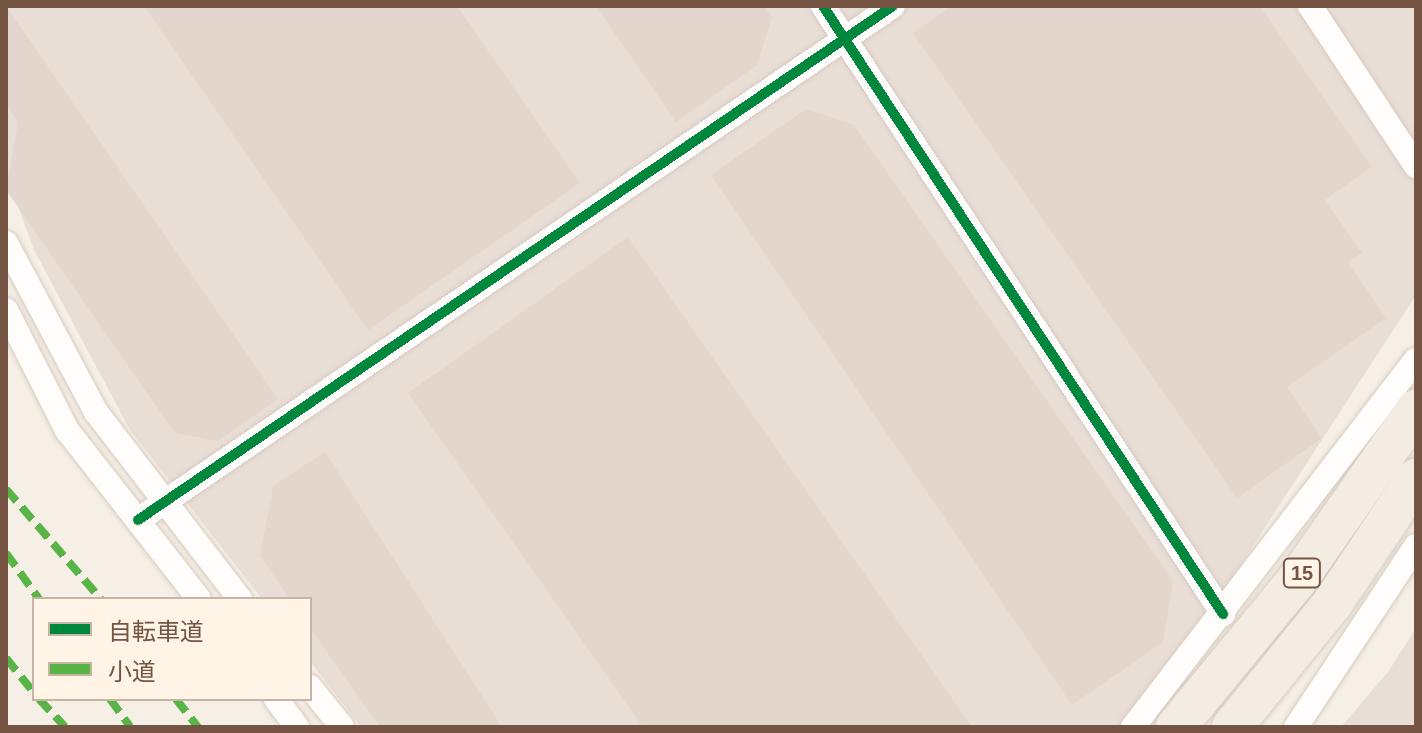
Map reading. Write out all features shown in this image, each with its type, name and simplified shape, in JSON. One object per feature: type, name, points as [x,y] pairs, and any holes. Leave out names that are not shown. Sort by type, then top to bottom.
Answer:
[{"type":"main road","points":[[1389,451],[1416,384]]},
{"type":"main road","name":"15","points":[[1176,727],[1297,580],[1416,410]]},
{"type":"main road","name":"15","points":[[1232,727],[1332,604],[1416,479]]},
{"type":"street","points":[[823,6],[1223,614]]},
{"type":"street","points":[[138,520],[893,6]]},
{"type":"street","points":[[1310,6],[1416,166]]},
{"type":"street","points":[[6,243],[96,412],[238,597]]},
{"type":"street","points":[[6,310],[67,430],[197,597]]},
{"type":"street","points":[[1133,727],[1416,360]]},
{"type":"street","points":[[1296,727],[1416,546]]},
{"type":"street","points":[[312,690],[342,727]]},
{"type":"street","points":[[278,701],[297,727]]},
{"type":"shaded area","points":[[6,6],[1416,6],[1416,295],[1197,632],[1120,727],[361,727],[312,664],[312,597],[260,597],[130,430],[34,250],[6,173]]},
{"type":"shaded area","points":[[1416,628],[1416,727],[1341,727],[1388,672]]},
{"type":"building","points":[[6,6],[278,399],[218,441],[175,433],[6,190],[18,122],[6,104]]},
{"type":"building","points":[[144,6],[457,6],[580,183],[368,330]]},
{"type":"building","points":[[596,6],[764,6],[772,17],[757,65],[676,122]]},
{"type":"building","points":[[951,6],[1260,6],[1372,167],[1325,200],[1362,253],[1348,262],[1386,318],[1287,387],[1322,438],[1237,498],[913,33]]},
{"type":"building","points":[[806,109],[854,125],[1173,581],[1163,642],[1072,705],[711,175]]},
{"type":"building","points":[[628,237],[972,727],[643,727],[408,393]]},
{"type":"building","points":[[325,452],[502,727],[380,727],[312,631],[312,597],[289,597],[260,556],[273,486]]},
{"type":"marked path","points":[[6,489],[99,597]]},
{"type":"marked path","points":[[6,553],[38,597]]},
{"type":"marked path","points":[[6,658],[32,690]]},
{"type":"marked path","points":[[41,701],[65,727]]},
{"type":"marked path","points":[[111,701],[130,727]]},
{"type":"marked path","points":[[178,701],[198,727]]},
{"type":"cycle path","points":[[823,6],[1223,614]]},
{"type":"cycle path","points":[[138,520],[893,6]]}]
